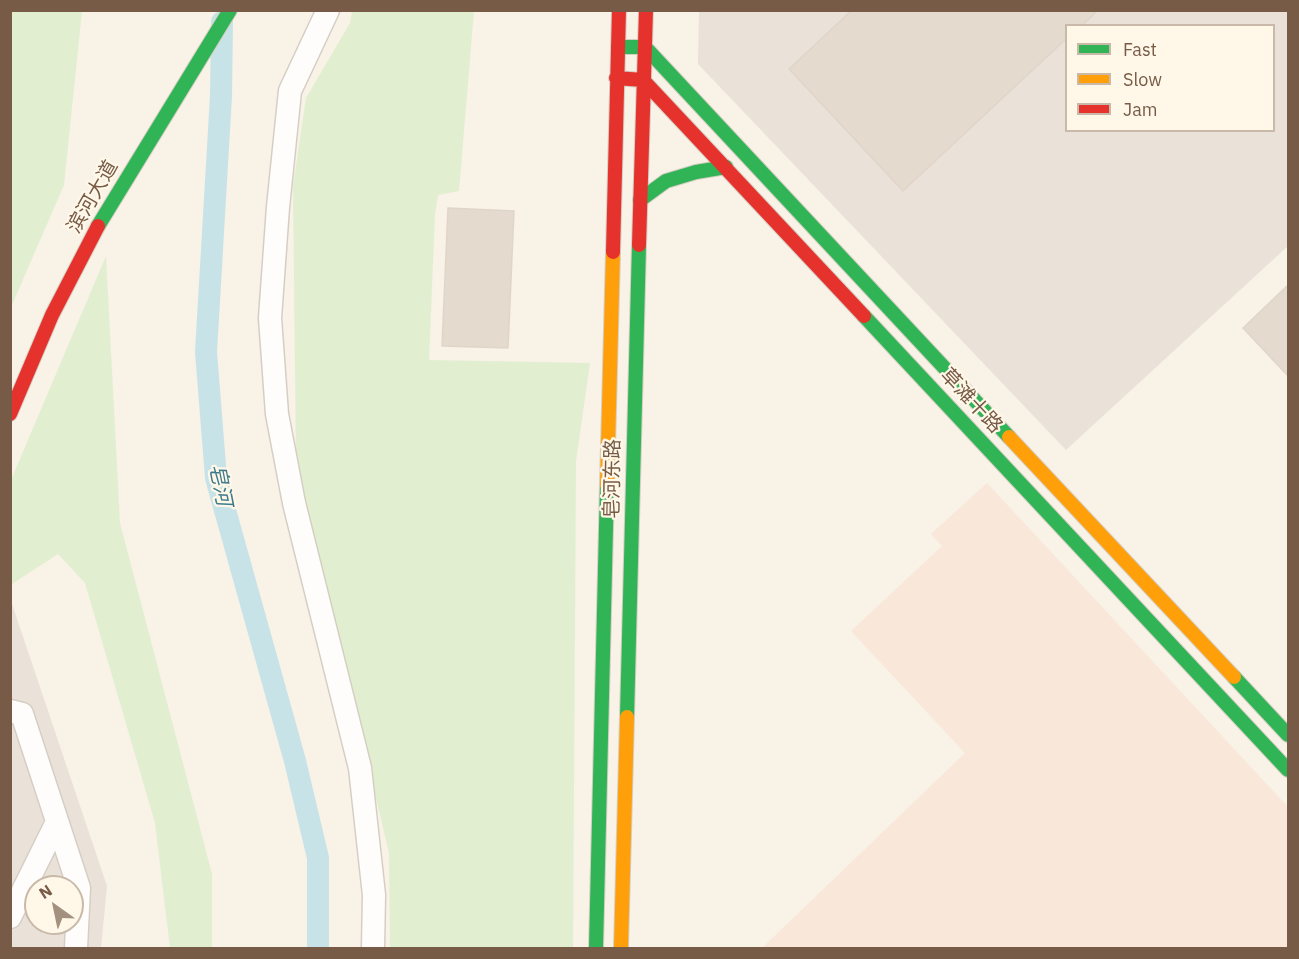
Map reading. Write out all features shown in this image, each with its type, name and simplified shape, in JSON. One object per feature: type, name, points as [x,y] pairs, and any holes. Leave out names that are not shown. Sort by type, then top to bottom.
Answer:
[{"type":"street","name":"滨河大道","points":[[10,414],[52,315],[104,214],[230,10]]},
{"type":"street","points":[[328,10],[290,91],[270,318],[277,414],[292,492],[360,768],[374,895],[373,948]]},
{"type":"street","name":"皂河东路","points":[[596,948],[619,10]]},
{"type":"street","name":"皂河东路","points":[[621,948],[646,10]]},
{"type":"street","points":[[618,47],[645,47]]},
{"type":"street","name":"草滩十路","points":[[645,47],[1288,735]]},
{"type":"street","points":[[616,78],[643,80]]},
{"type":"street","name":"草滩十路","points":[[643,80],[1288,770]]},
{"type":"street","points":[[640,200],[666,181],[696,172],[726,167]]},
{"type":"street","points":[[10,711],[22,714],[79,888],[76,948]]},
{"type":"street","points":[[10,917],[57,822]]},
{"type":"shaded area","points":[[699,11],[1288,11],[1288,246],[1066,450],[698,64]]},
{"type":"shaded area","points":[[987,483],[1288,807],[1288,948],[762,948],[965,753],[851,631],[942,546],[931,534]]},
{"type":"shaded area","points":[[10,598],[107,886],[101,948],[11,948]]},
{"type":"green space","points":[[11,10],[82,11],[64,185],[11,307]]},
{"type":"green space","points":[[352,11],[474,11],[459,191],[438,195],[435,215],[429,360],[590,363],[576,461],[573,948],[390,948],[389,853],[296,460],[293,186],[306,98],[350,23]]},
{"type":"green space","points":[[106,256],[120,523],[212,874],[212,948],[170,948],[155,823],[85,583],[58,554],[11,583],[11,480]]},
{"type":"building","points":[[852,10],[1098,10],[1084,24],[1065,24],[1065,40],[903,191],[789,69]]},
{"type":"building","points":[[448,208],[514,211],[508,348],[442,346]]},
{"type":"building","points":[[1288,285],[1288,376],[1243,328]]},
{"type":"waterway","name":"皂河","points":[[222,22],[221,96],[206,352],[216,478],[295,761],[318,858],[318,948]]},
{"type":"traffic: fast","points":[[98,226],[230,10]]},
{"type":"traffic: fast","points":[[618,47],[645,47],[1009,437]]},
{"type":"traffic: fast","points":[[640,200],[666,181],[696,172],[726,167]]},
{"type":"traffic: fast","points":[[627,717],[639,245]]},
{"type":"traffic: fast","points":[[864,316],[1288,770]]},
{"type":"traffic: fast","points":[[596,948],[607,485]]},
{"type":"traffic: fast","points":[[1234,677],[1288,735]]},
{"type":"traffic: slow","points":[[607,485],[613,252]]},
{"type":"traffic: slow","points":[[1009,437],[1234,677]]},
{"type":"traffic: slow","points":[[621,948],[627,717]]},
{"type":"traffic: jam","points":[[613,252],[619,10]]},
{"type":"traffic: jam","points":[[639,245],[646,10]]},
{"type":"traffic: jam","points":[[616,78],[643,80],[864,316]]},
{"type":"traffic: jam","points":[[10,414],[52,315],[98,226]]}]
